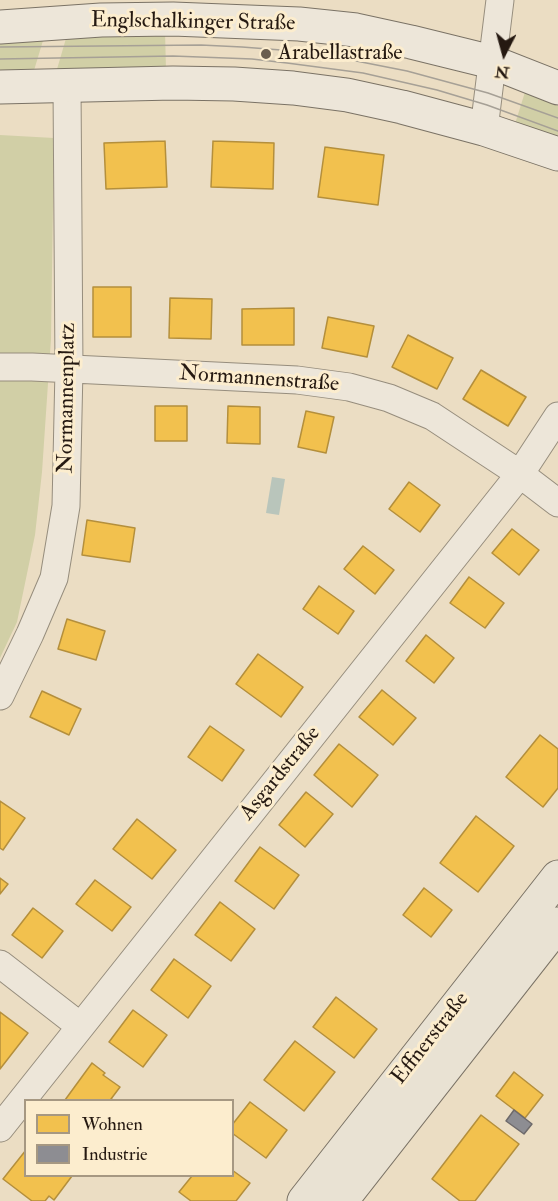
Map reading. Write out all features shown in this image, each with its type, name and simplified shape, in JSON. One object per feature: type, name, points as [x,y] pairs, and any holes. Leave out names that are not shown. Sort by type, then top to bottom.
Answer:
[{"type":"main road","name":"Englschalkinger Straße","points":[[0,27],[162,19],[299,24],[356,30],[492,62],[558,88]]},
{"type":"main road","points":[[0,87],[173,83],[293,88],[347,95],[402,107],[484,129],[558,154]]},
{"type":"main road","name":"Effnerstraße","points":[[304,1201],[558,877]]},
{"type":"main road","name":"Effnerstraße","points":[[341,1201],[558,924]]},
{"type":"street","points":[[484,129],[500,0]]},
{"type":"street","name":"Normannenplatz","points":[[0,696],[54,578],[66,506],[69,369],[67,86]]},
{"type":"street","name":"Normannenstraße","points":[[0,367],[297,380],[349,387],[389,398],[432,416],[520,474],[558,503]]},
{"type":"street","name":"Asgardstraße","points":[[0,1128],[520,474],[558,416]]},
{"type":"street","points":[[0,964],[80,1026]]},
{"type":"shaded area","points":[[165,30],[166,71],[55,76],[67,35]]},
{"type":"shaded area","points":[[45,34],[32,77],[0,77],[0,39]]},
{"type":"shaded area","points":[[525,92],[558,106],[558,140],[515,124]]},
{"type":"shaded area","points":[[0,135],[54,138],[51,339],[42,472],[35,535],[17,622],[0,658]]},
{"type":"shaded area","points":[[272,477],[285,479],[279,515],[266,513]]},
{"type":"building: Wohnen","points":[[165,141],[167,187],[106,189],[104,143]]},
{"type":"building: Wohnen","points":[[213,141],[274,143],[273,189],[211,187]]},
{"type":"building: Wohnen","points":[[325,147],[384,155],[378,205],[318,197]]},
{"type":"building: Wohnen","points":[[93,287],[131,287],[131,337],[93,337]]},
{"type":"building: Wohnen","points":[[170,298],[212,299],[211,339],[169,338]]},
{"type":"building: Wohnen","points":[[294,308],[294,345],[242,345],[242,309]]},
{"type":"building: Wohnen","points":[[328,317],[374,326],[367,357],[322,348]]},
{"type":"building: Wohnen","points":[[408,335],[453,358],[437,389],[392,367]]},
{"type":"building: Wohnen","points":[[481,370],[526,397],[508,426],[463,399]]},
{"type":"building: Wohnen","points":[[155,406],[187,406],[187,441],[155,441]]},
{"type":"building: Wohnen","points":[[228,406],[260,407],[260,444],[227,443]]},
{"type":"building: Wohnen","points":[[306,411],[334,417],[326,453],[298,447]]},
{"type":"building: Wohnen","points":[[409,482],[440,505],[420,532],[389,509]]},
{"type":"building: Wohnen","points":[[87,520],[135,528],[130,562],[82,555]]},
{"type":"building: Wohnen","points":[[512,529],[539,550],[519,575],[492,553]]},
{"type":"building: Wohnen","points":[[363,546],[394,570],[375,594],[344,569]]},
{"type":"building: Wohnen","points":[[469,577],[504,603],[485,628],[450,603]]},
{"type":"building: Wohnen","points":[[319,586],[354,611],[338,634],[303,609]]},
{"type":"building: Wohnen","points":[[67,619],[105,631],[96,660],[58,649]]},
{"type":"building: Wohnen","points":[[426,635],[454,658],[434,683],[406,661]]},
{"type":"building: Wohnen","points":[[258,654],[303,687],[281,717],[236,684]]},
{"type":"building: Wohnen","points":[[382,690],[416,718],[393,745],[359,717]]},
{"type":"building: Wohnen","points":[[42,691],[81,709],[69,735],[30,717]]},
{"type":"building: Wohnen","points":[[210,726],[244,750],[222,781],[188,757]]},
{"type":"building: Wohnen","points":[[540,735],[558,749],[558,788],[543,807],[506,777]]},
{"type":"building: Wohnen","points":[[339,744],[378,775],[352,807],[314,775]]},
{"type":"building: Wohnen","points":[[306,792],[333,814],[305,847],[279,825]]},
{"type":"building: Wohnen","points":[[0,801],[25,818],[3,850],[0,848]]},
{"type":"building: Wohnen","points":[[476,816],[514,846],[478,892],[440,863]]},
{"type":"building: Wohnen","points":[[137,819],[176,850],[152,879],[113,849]]},
{"type":"building: Wohnen","points":[[260,847],[299,875],[274,909],[235,881]]},
{"type":"building: Wohnen","points":[[0,878],[8,884],[0,894]]},
{"type":"building: Wohnen","points":[[95,880],[131,907],[112,931],[76,904]]},
{"type":"building: Wohnen","points":[[424,888],[452,910],[431,937],[403,915]]},
{"type":"building: Wohnen","points":[[220,902],[255,929],[231,961],[195,935]]},
{"type":"building: Wohnen","points":[[33,908],[63,931],[42,958],[12,935]]},
{"type":"building: Wohnen","points":[[174,959],[211,986],[188,1018],[151,990]]},
{"type":"building: Wohnen","points":[[336,997],[377,1029],[354,1058],[313,1027]]},
{"type":"building: Wohnen","points":[[133,1010],[167,1035],[143,1067],[109,1042]]},
{"type":"building: Wohnen","points":[[0,1012],[28,1033],[0,1069]]},
{"type":"building: Wohnen","points":[[295,1041],[335,1072],[304,1111],[264,1080]]},
{"type":"building: Wohnen","points":[[92,1063],[105,1073],[103,1075],[120,1087],[111,1099],[66,1099]]},
{"type":"building: Wohnen","points":[[514,1072],[543,1095],[525,1118],[496,1096]]},
{"type":"building: Wohnen","points":[[250,1102],[287,1130],[266,1158],[234,1134],[234,1122]]},
{"type":"building: Wohnen","points":[[481,1115],[519,1144],[475,1201],[460,1201],[432,1179]]},
{"type":"building: Wohnen","points":[[24,1153],[24,1177],[71,1177],[54,1200],[49,1196],[45,1201],[32,1201],[3,1179]]},
{"type":"building: Wohnen","points":[[234,1171],[250,1183],[236,1201],[191,1201],[179,1192],[191,1177],[234,1177]]},
{"type":"building: Industrie","points":[[514,1110],[532,1124],[524,1134],[506,1121]]},
{"type":"tram line","points":[[0,47],[201,45],[294,51],[407,71],[488,93],[558,118]]},
{"type":"tram line","points":[[0,59],[173,56],[252,59],[287,63],[363,73],[437,90],[487,105],[558,131]]},
{"type":"place","name":"Arabellastraße","points":[[266,54]]}]
